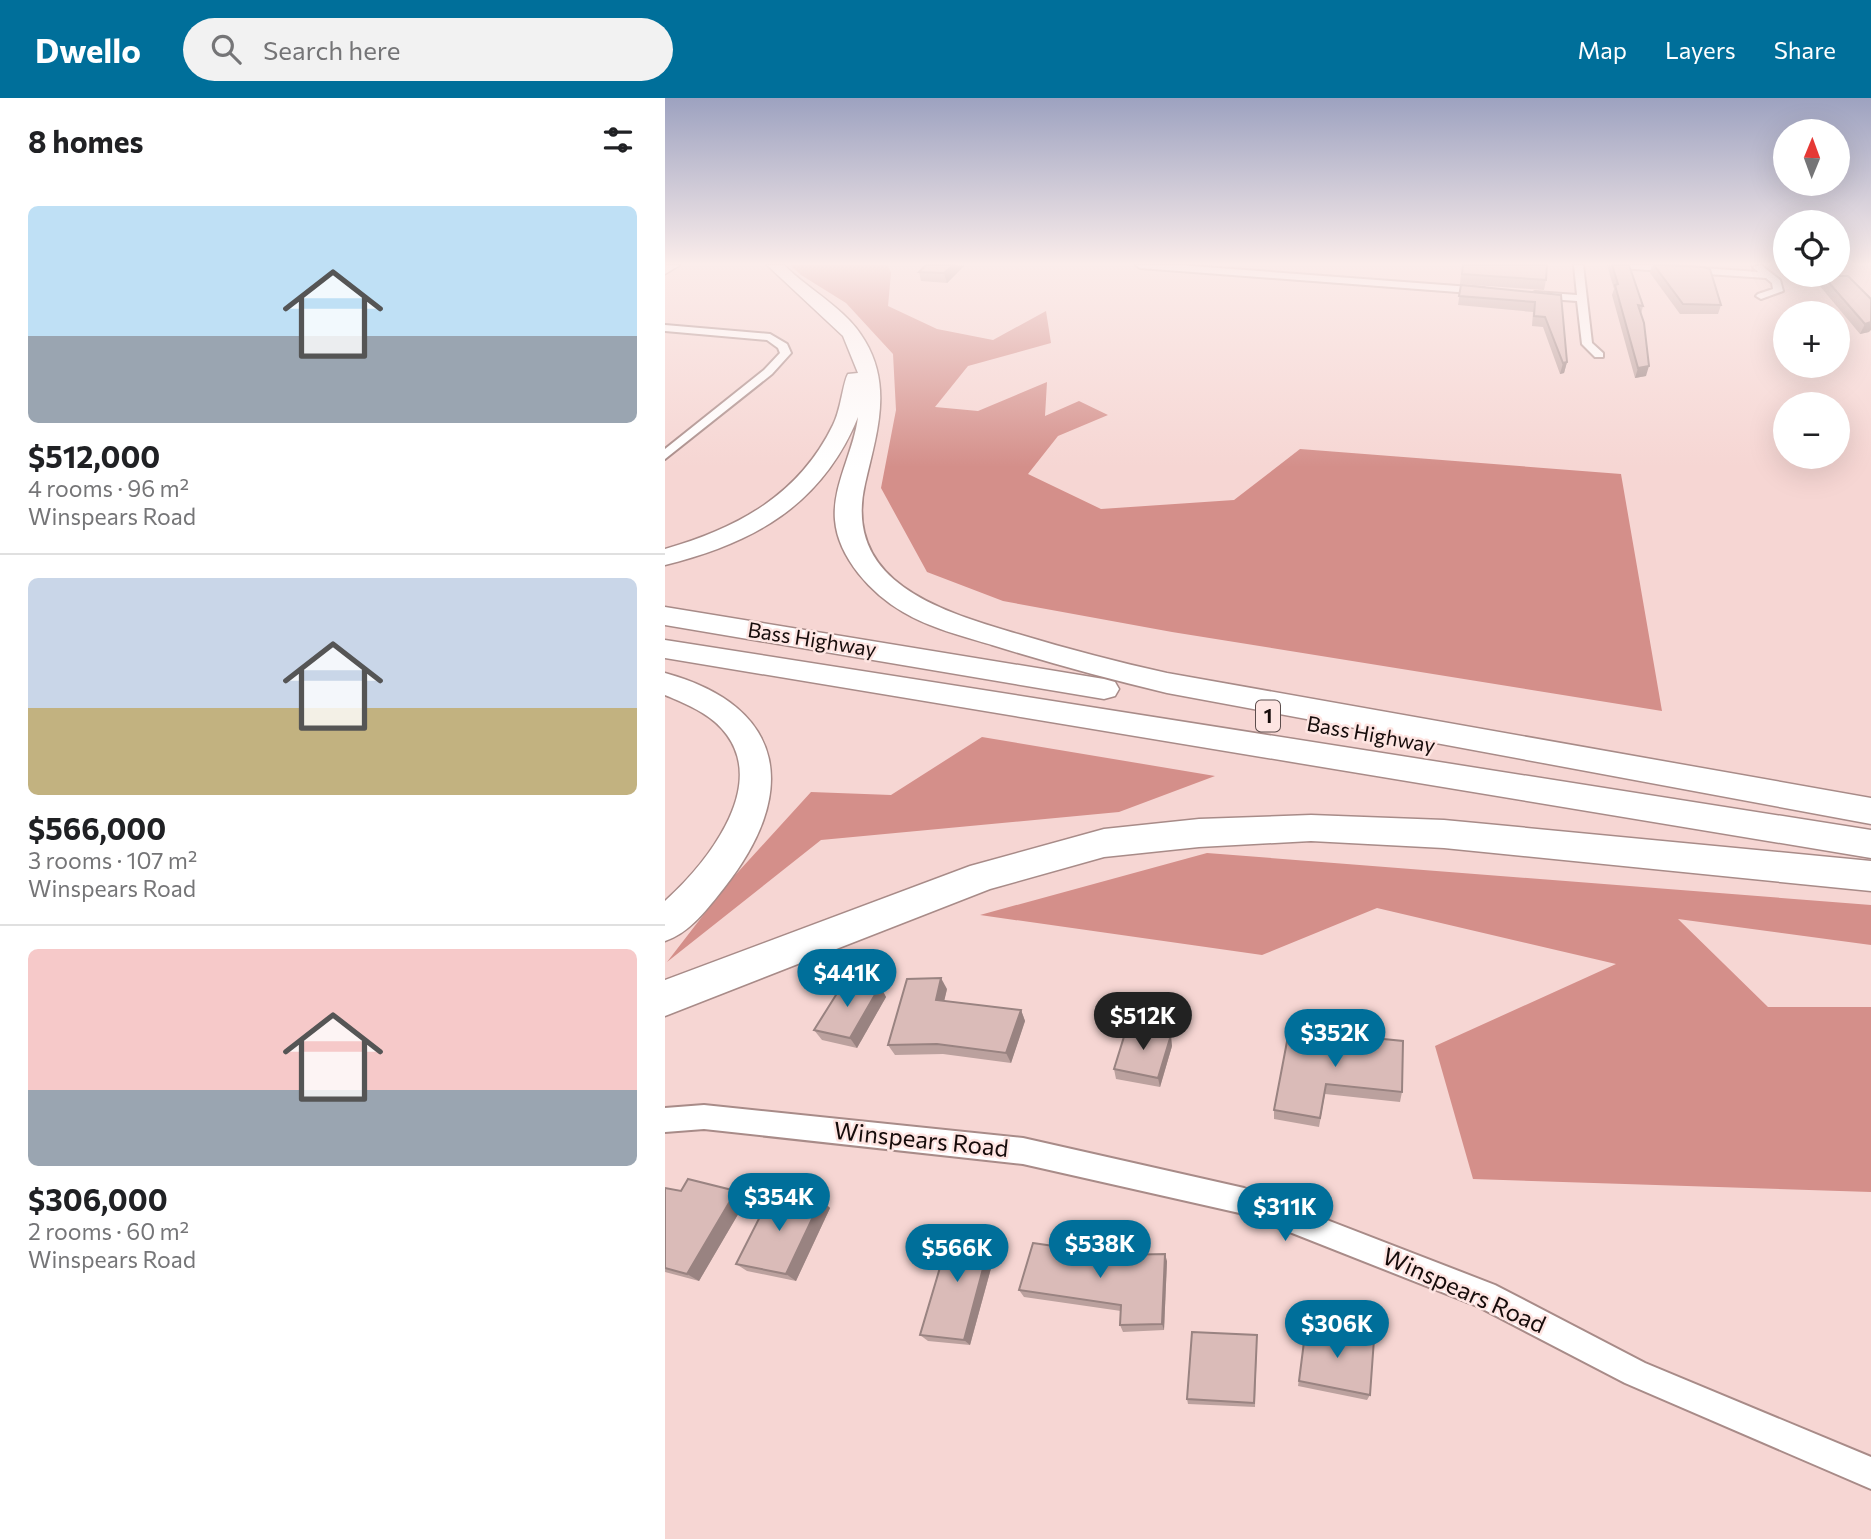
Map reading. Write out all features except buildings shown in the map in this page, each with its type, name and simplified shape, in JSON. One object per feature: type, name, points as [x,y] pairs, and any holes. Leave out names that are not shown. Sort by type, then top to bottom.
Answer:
[{"type":"highway","points":[[665,557],[715,542],[767,517],[806,483],[839,435],[851,410],[855,383],[853,361],[838,332]]},
{"type":"highway","points":[[849,332],[856,339],[871,383],[871,413],[847,507],[847,528],[857,550],[872,571],[900,598],[935,616],[1091,666],[1167,683],[1871,812]]},
{"type":"highway","name":"Bass Highway","points":[[665,616],[1454,749],[1871,812]]},
{"type":"highway","name":"Bass Highway","points":[[665,649],[1871,844]]},
{"type":"highway","points":[[665,683],[691,691],[727,713],[748,740],[757,774],[749,817],[737,842],[705,887],[665,925]]},
{"type":"highway","points":[[665,998],[983,876],[1104,843],[1199,832],[1311,828],[1444,834],[1871,876]]},
{"type":"street","points":[[665,455],[768,372],[786,353],[783,345],[770,337],[715,332]]},
{"type":"street","points":[[1585,332],[1587,344],[1598,355]]},
{"type":"street","name":"Winspears Road","points":[[665,1119],[704,1117],[1023,1151],[1244,1201],[1485,1295],[1635,1373],[1871,1472]]},
{"type":"shaded area","points":[[873,332],[954,332],[993,340],[1007,332],[1049,332],[1051,343],[968,366],[935,407],[978,411],[1047,382],[1045,416],[1079,401],[1108,415],[1058,436],[1028,474],[1101,509],[1234,500],[1300,449],[1621,474],[1662,711],[1172,632],[1003,601],[927,572],[881,488],[896,410],[893,354]]},
{"type":"shaded area","points":[[982,737],[1215,776],[1119,812],[821,840],[667,962],[728,883],[811,792],[891,795]]},
{"type":"shaded area","points":[[1207,853],[1871,905],[1871,945],[1678,919],[1768,1007],[1871,1007],[1871,1192],[1473,1179],[1435,1046],[1616,964],[1377,908],[1262,955],[980,915]]}]
